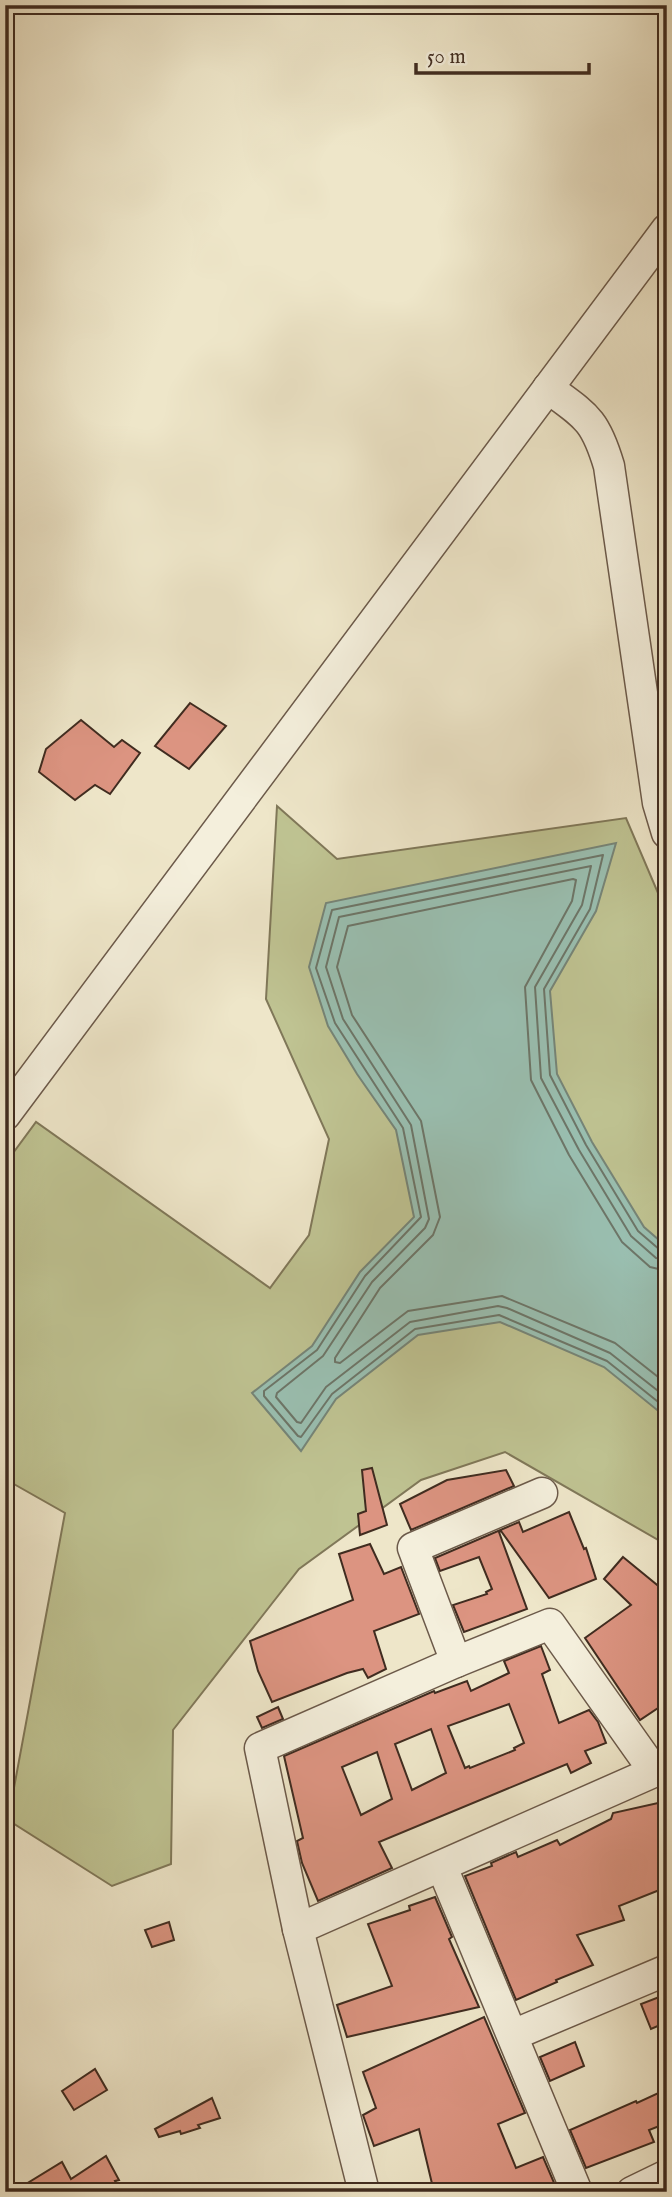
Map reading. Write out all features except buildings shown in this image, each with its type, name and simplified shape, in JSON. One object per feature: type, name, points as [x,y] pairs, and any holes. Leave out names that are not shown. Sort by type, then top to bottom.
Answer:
[{"type":"street","points":[[5,1115],[667,229]]},
{"type":"street","points":[[548,388],[585,415],[594,426],[610,466],[658,803],[667,833]]},
{"type":"street","points":[[456,1662],[413,1548],[542,1493]]},
{"type":"street","points":[[298,1929],[661,1768],[550,1624],[260,1748],[298,1929],[364,2192]]},
{"type":"street","points":[[442,1867],[577,2192]]},
{"type":"street","points":[[513,2035],[667,1970]]},
{"type":"street","points":[[632,2192],[667,2175]]},
{"type":"shaded area","points":[[277,806],[337,859],[626,818],[667,914],[667,1545],[505,1452],[421,1480],[299,1569],[173,1730],[171,1864],[112,1886],[8,1820],[65,1513],[5,1479],[5,1375],[12,1373],[10,1311],[5,1305],[5,1164],[36,1122],[270,1288],[309,1235],[329,1139],[266,999]]},
{"type":"water","points":[[616,843],[596,911],[550,991],[557,1074],[592,1142],[644,1227],[667,1247],[667,1418],[604,1367],[500,1322],[418,1335],[336,1399],[301,1451],[252,1393],[312,1346],[360,1272],[414,1217],[396,1130],[328,1026],[309,967],[326,903]]}]
